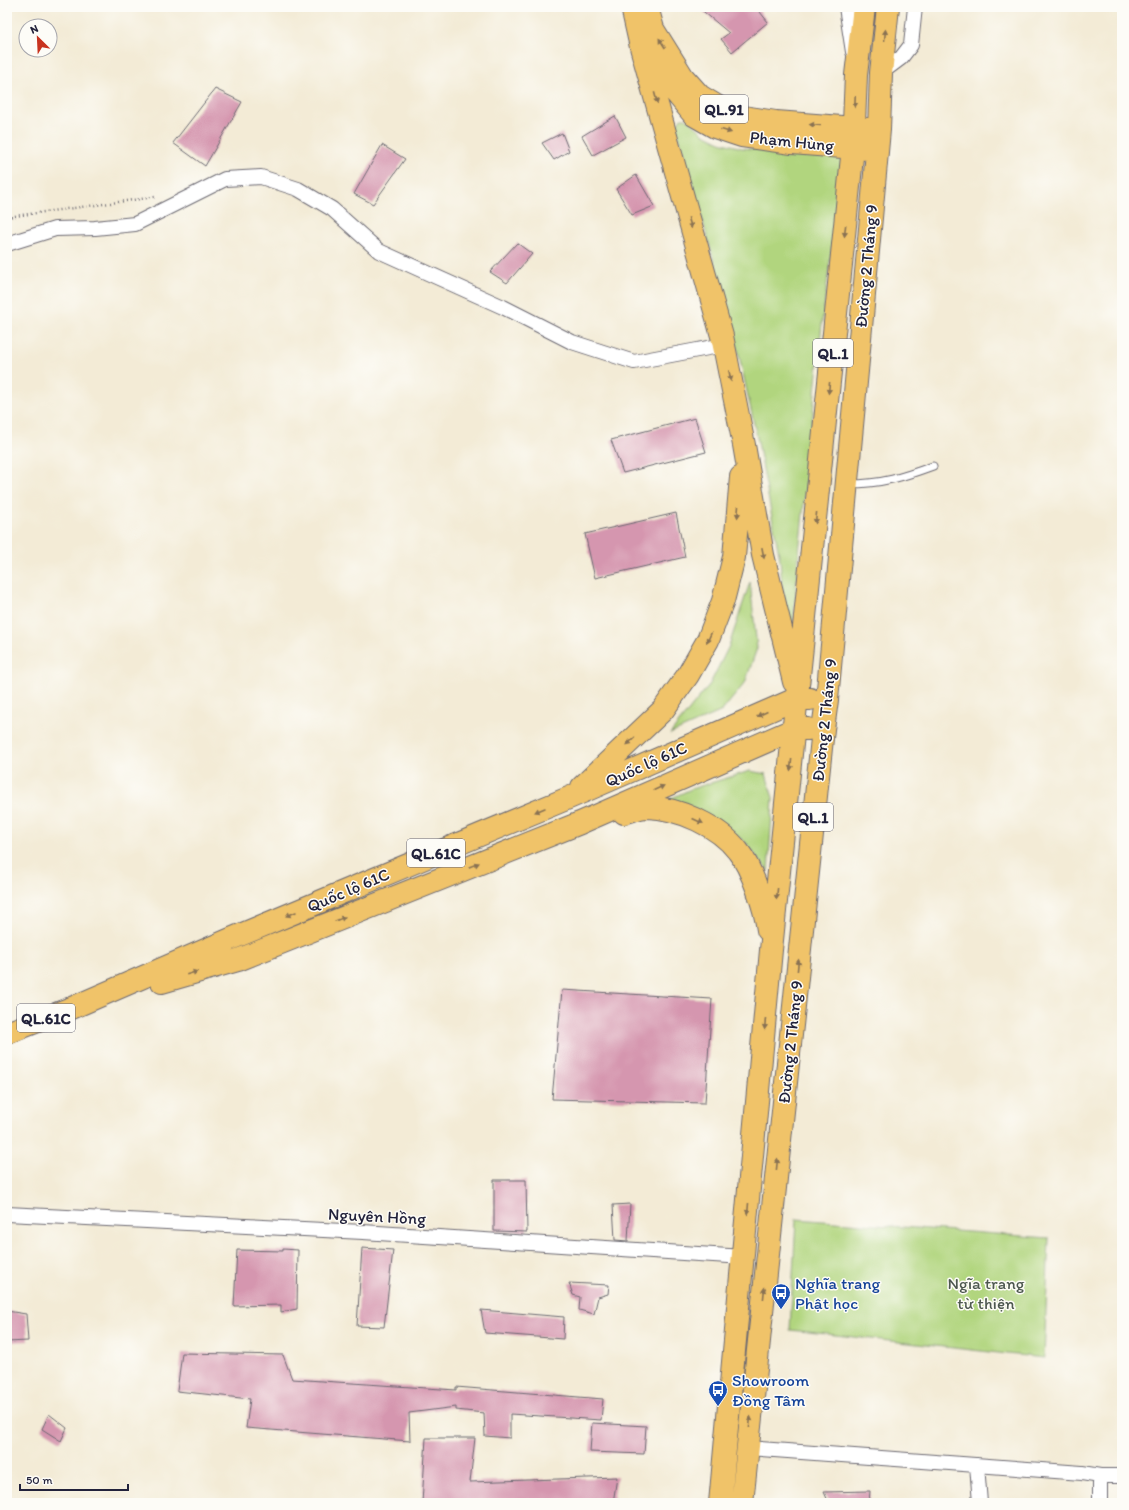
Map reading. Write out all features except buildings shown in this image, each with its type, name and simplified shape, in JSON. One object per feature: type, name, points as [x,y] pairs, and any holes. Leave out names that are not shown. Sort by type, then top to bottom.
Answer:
[{"type":"highway","name":"Phạm Hùng","points":[[632,7],[641,47],[654,66],[694,115],[715,127],[742,136],[792,143],[854,138]]},
{"type":"highway","name":"Phạm Hùng","points":[[647,7],[652,29],[684,77],[700,96],[720,108],[743,117],[776,122],[854,138],[878,140]]},
{"type":"highway","name":"Đường 2 Tháng 9","points":[[720,1503],[744,1257],[771,950],[795,729],[854,138],[856,75],[864,7]]},
{"type":"highway","name":"Đường 2 Tháng 9","points":[[742,1503],[827,700],[878,140],[881,73],[888,7]]},
{"type":"highway","points":[[641,47],[724,345],[744,446],[763,555],[798,698],[827,700]]},
{"type":"highway","points":[[571,797],[663,710],[688,675],[708,640],[723,601],[734,557],[744,446]]},
{"type":"highway","name":"Quốc lộ 61C","points":[[12,1031],[74,1007],[233,938],[571,797],[798,698]]},
{"type":"highway","points":[[795,729],[823,729]]},
{"type":"highway","name":"Quốc lộ 61C","points":[[74,1007],[238,960],[580,823],[795,729]]},
{"type":"highway","points":[[580,823],[646,807],[676,811],[703,822],[729,842],[738,851],[746,864],[758,893],[768,928],[771,950]]},
{"type":"street","points":[[846,7],[856,75]]},
{"type":"street","points":[[881,73],[901,58],[911,45],[915,7]]},
{"type":"street","points":[[7,244],[55,229],[96,228],[135,224],[226,179],[261,177],[298,189],[332,209],[379,251],[503,307],[572,342],[634,362],[724,345]]},
{"type":"street","name":"Nguyên Hồng","points":[[7,1214],[363,1232],[744,1257]]},
{"type":"street","points":[[748,1448],[1082,1473],[1100,1476],[1122,1476]]},
{"type":"street","points":[[977,1465],[980,1503]]},
{"type":"street","points":[[1100,1476],[1100,1503]]},
{"type":"lane","points":[[846,484],[869,484],[883,482],[901,478],[933,466]]},
{"type":"green space","points":[[681,118],[686,118],[704,134],[720,142],[742,148],[838,157],[843,161],[822,322],[798,563],[793,629],[786,629],[780,560],[758,442],[734,332],[676,126]]},
{"type":"green space","points":[[750,582],[757,648],[745,683],[722,711],[670,734],[710,684],[729,646]]},
{"type":"green space","points":[[750,771],[766,774],[773,798],[768,871],[745,842],[717,821],[663,802],[691,789]]},
{"type":"green space","name":"Ngĩa trang từ thiện","points":[[796,1219],[1049,1238],[1044,1358],[790,1330]]},
{"type":"place","name":"Nghĩa trang Phật học","points":[[781,1310]]},
{"type":"place","name":"Showroom Đồng Tâm","points":[[718,1407]]}]
